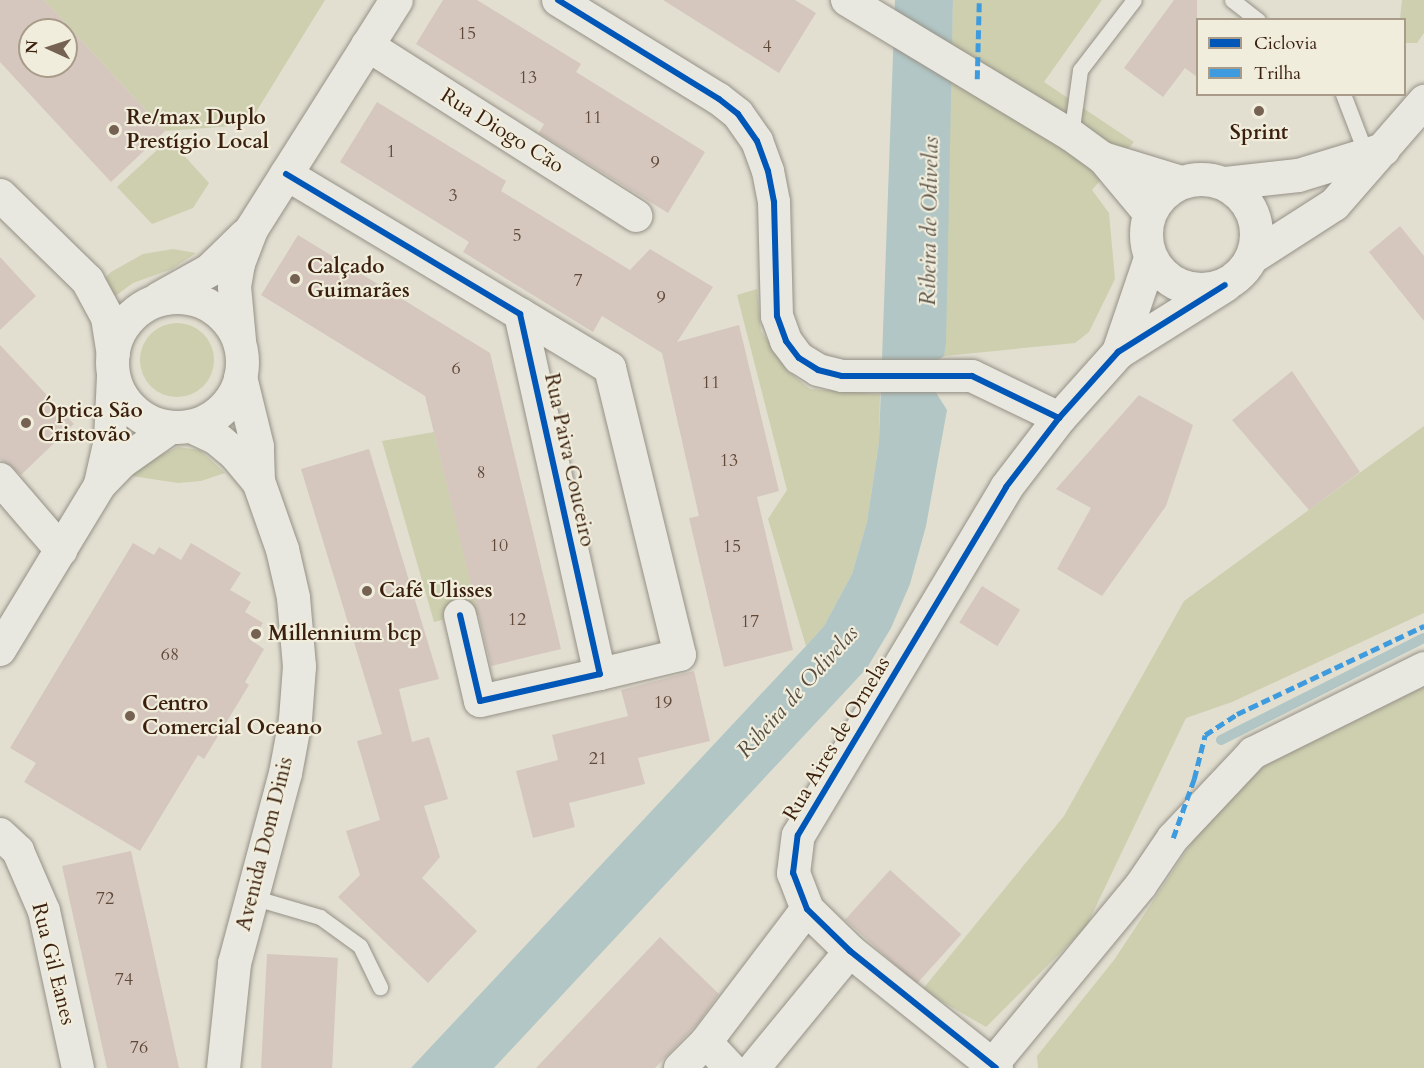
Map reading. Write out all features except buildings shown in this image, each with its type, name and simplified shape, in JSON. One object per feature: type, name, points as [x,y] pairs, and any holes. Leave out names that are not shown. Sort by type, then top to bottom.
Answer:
[{"type":"street","points":[[0,650],[100,485],[121,463],[182,427],[223,408],[240,377],[234,286],[238,263],[251,230],[396,0]]},
{"type":"street","points":[[558,0],[738,114],[757,141],[768,171],[774,202],[777,316],[786,341],[799,358],[818,370],[842,376],[881,378],[972,376],[1059,418]]},
{"type":"street","points":[[854,4],[1071,135],[1103,158],[1149,213]]},
{"type":"street","name":"Rua Diogo Cão","points":[[367,45],[636,216]]},
{"type":"street","points":[[1253,256],[1334,204],[1375,151],[1424,101]]},
{"type":"street","points":[[1225,285],[1204,291],[1182,287],[1163,276],[1150,258],[1145,236],[1149,213],[1162,195],[1181,182],[1203,178],[1225,183],[1298,175],[1375,151]]},
{"type":"street","points":[[1103,158],[1181,182]]},
{"type":"street","name":"Rua Paiva Couceiro","points":[[286,174],[610,368],[680,655],[480,701],[460,615]]},
{"type":"street","points":[[1118,352],[1242,273],[1253,256],[1257,234],[1254,214],[1242,196],[1225,183]]},
{"type":"street","points":[[0,195],[87,280],[107,317],[113,365],[121,396],[135,412],[154,423],[182,427]]},
{"type":"street","points":[[100,485],[111,440],[113,365],[118,334],[132,316],[147,304],[209,270],[251,230]]},
{"type":"street","points":[[1118,352],[1150,258]]},
{"type":"street","points":[[147,304],[184,297],[203,303],[219,313],[239,342]]},
{"type":"street","name":"Rua Paiva Couceiro","points":[[520,314],[600,674]]},
{"type":"street","name":"Rua Aires de Ornelas","points":[[994,1066],[850,951],[807,909],[793,873],[798,835],[1006,487],[1059,418],[1118,352]]},
{"type":"street","name":"Avenida Dom Dinis","points":[[223,1068],[234,963],[285,773],[295,719],[298,666],[289,578],[258,481],[257,446],[240,377]]},
{"type":"street","name":"Avenida Dom Dinis","points":[[182,427],[221,442],[258,481]]},
{"type":"street","points":[[0,479],[61,550]]},
{"type":"street","points":[[994,1066],[1141,885],[1173,838],[1253,753],[1424,668]]},
{"type":"street","name":"Rua Gil Eanes","points":[[0,834],[18,851],[44,911],[78,1068]]},
{"type":"street","points":[[680,1068],[706,1042],[807,909]]},
{"type":"street","points":[[753,1068],[850,951]]},
{"type":"street","points":[[706,1042],[730,1068]]},
{"type":"lane","points":[[1071,135],[1080,70],[1134,0]]},
{"type":"lane","points":[[1232,0],[1254,16],[1259,0]]},
{"type":"lane","points":[[1344,96],[1375,151]]},
{"type":"lane","points":[[252,897],[320,917],[360,946],[380,987]]},
{"type":"green space","points":[[44,0],[325,0],[248,125],[165,131],[78,37],[78,18],[61,18]]},
{"type":"green space","points":[[953,0],[1102,0],[1044,82],[1134,142],[1092,190],[1109,213],[1115,279],[1089,332],[1075,343],[944,356]]},
{"type":"green space","points":[[1402,0],[1424,0],[1424,33],[1417,43],[1406,43],[1406,18],[1400,18]]},
{"type":"green space","points":[[169,139],[209,183],[193,208],[152,224],[117,187]]},
{"type":"green space","points":[[173,249],[196,253],[172,269],[133,283],[114,297],[104,279],[111,272],[143,254]]},
{"type":"green space","points":[[757,289],[761,331],[788,371],[810,389],[880,394],[879,442],[867,522],[852,574],[824,626],[806,646],[768,519],[787,490],[737,295]]},
{"type":"green space","points":[[177,323],[191,326],[203,334],[211,346],[214,360],[211,374],[203,386],[191,394],[177,397],[163,394],[151,386],[143,374],[140,360],[143,346],[151,334],[163,326]]},
{"type":"green space","points":[[1424,426],[1424,613],[1232,702],[1186,718],[1086,927],[986,1027],[922,990],[1064,816],[1184,601]]},
{"type":"green space","points":[[434,432],[479,615],[460,615],[434,622],[382,441]]},
{"type":"green space","points":[[178,447],[200,450],[225,473],[201,481],[178,483],[132,476],[139,465]]},
{"type":"green space","points":[[1424,684],[1424,1068],[1038,1068],[1037,1056],[1114,960],[1223,795],[1266,757]]},
{"type":"water","name":"Ribeira de Odivelas","points":[[895,0],[953,0],[946,343],[944,356],[935,362],[935,391],[947,410],[926,526],[910,584],[891,628],[867,668],[494,1068],[411,1068],[824,626],[852,574],[867,522],[879,442]]},
{"type":"waterway","points":[[1221,740],[1424,638]]},
{"type":"marked path","points":[[977,79],[979,0]]},
{"type":"marked path","points":[[1173,838],[1194,779],[1205,735],[1237,714],[1424,626]]},
{"type":"cycle path","points":[[558,0],[719,99],[738,114],[757,141],[768,171],[774,202],[777,316],[786,341],[799,358],[818,370],[842,376],[972,376],[1059,418]]},
{"type":"cycle path","points":[[286,174],[520,314],[600,674],[480,701],[460,615]]},
{"type":"cycle path","points":[[996,1068],[850,951],[807,909],[793,873],[798,835],[1006,487],[1059,418],[1118,352],[1225,285]]},
{"type":"place","name":"Sprint","points":[[1259,111]]},
{"type":"place","name":"Re/max Duplo Prestígio Local","points":[[114,130]]},
{"type":"place","name":"Calçado Guimarães","points":[[295,279]]},
{"type":"place","name":"Óptica São Cristovão","points":[[26,423]]},
{"type":"place","name":"Café Ulisses","points":[[367,591]]},
{"type":"place","name":"Millennium bcp","points":[[256,634]]},
{"type":"place","name":"Centro Comercial Oceano","points":[[130,716]]}]
